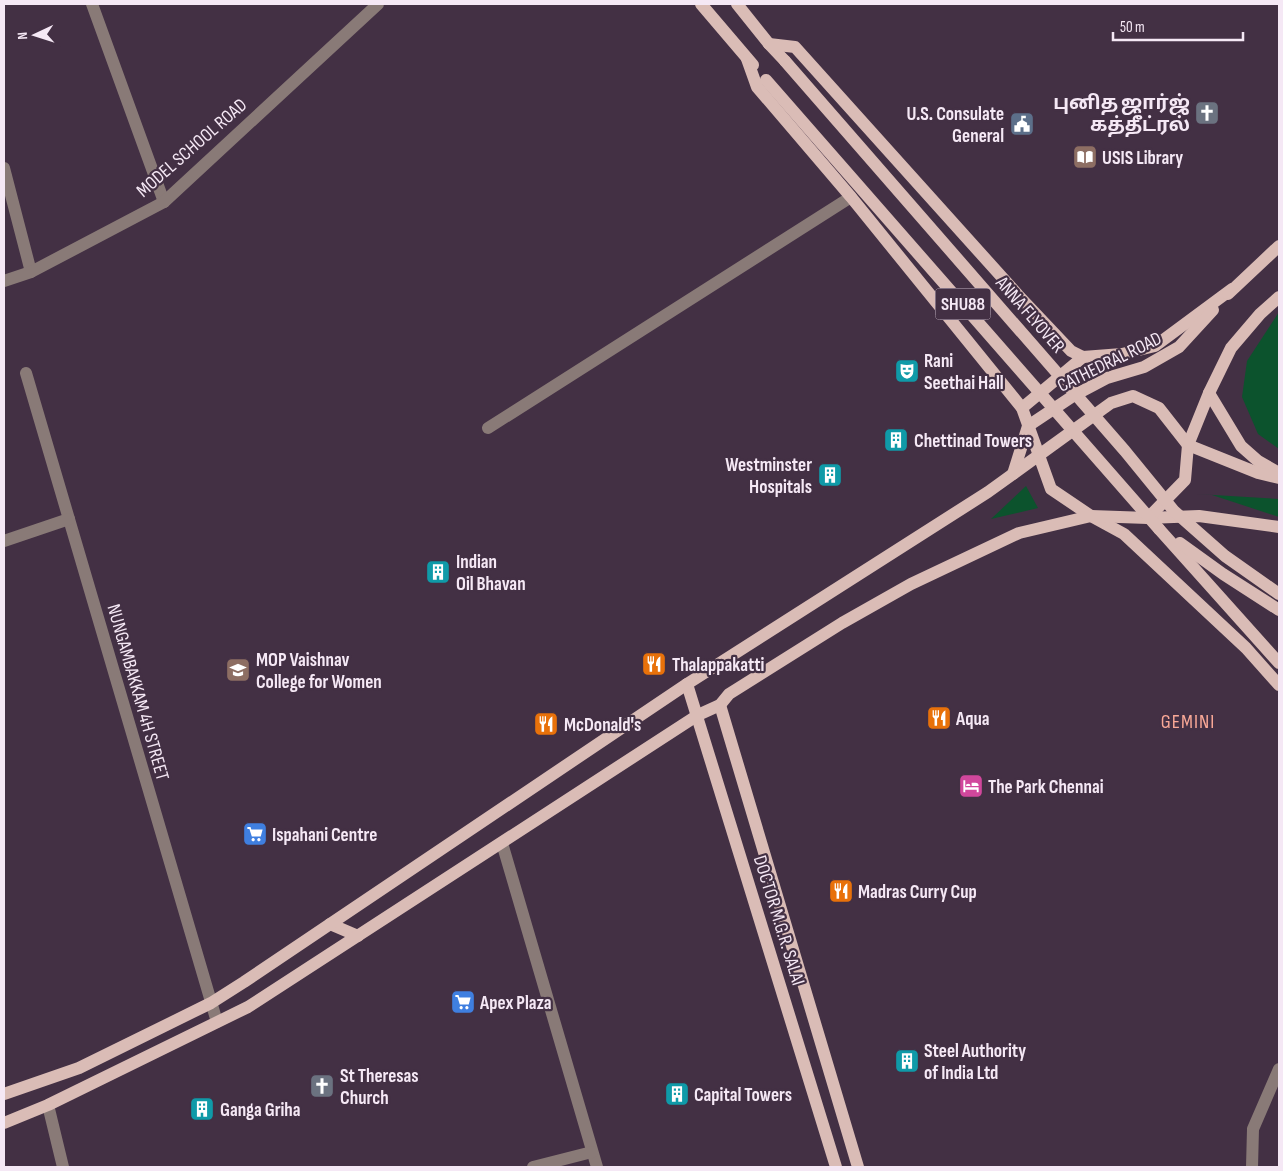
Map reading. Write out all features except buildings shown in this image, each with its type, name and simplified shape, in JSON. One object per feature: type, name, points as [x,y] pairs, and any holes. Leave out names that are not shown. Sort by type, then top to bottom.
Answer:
[{"type":"main road","name":"SHU88","points":[[701,4],[1159,529],[1222,574],[1279,610]]},
{"type":"main road","name":"SHU88","points":[[737,4],[769,44]]},
{"type":"main road","points":[[769,44],[795,47],[1018,295],[1071,351],[1083,358]]},
{"type":"main road","name":"ANNA FLYOVER","points":[[769,44],[1126,451],[1174,511],[1225,556],[1279,594]]},
{"type":"main road","points":[[747,59],[757,87],[851,197],[1022,408],[1051,489],[1091,516],[1124,534],[1166,571],[1246,648],[1279,685]]},
{"type":"main road","name":"CATHEDRAL ROAD","points":[[1028,426],[1073,396],[1107,378],[1144,367],[1180,347],[1232,289],[1279,246]]},
{"type":"main road","points":[[1022,408],[1083,358],[1122,354],[1155,346],[1232,289]]},
{"type":"main road","points":[[1148,518],[1185,480],[1188,445],[1209,393],[1231,348],[1260,314],[1279,297]]},
{"type":"main road","points":[[1209,393],[1241,446],[1258,461],[1279,473]]},
{"type":"main road","points":[[4,1094],[79,1068],[211,1003],[687,684],[1013,474],[1111,403],[1133,396],[1160,408],[1188,445],[1258,473],[1279,478]]},
{"type":"main road","points":[[1013,474],[1028,426]]},
{"type":"main road","points":[[4,1123],[48,1105],[248,1006],[698,715],[720,704],[728,694],[842,623],[917,581],[1019,533],[1091,516],[1148,518],[1199,516],[1279,527]]},
{"type":"main road","points":[[1159,529],[1279,663]]},
{"type":"main road","name":"DOCTOR M.G.R. SALAI","points":[[687,684],[836,1167]]},
{"type":"main road","name":"DOCTOR M.G.R. SALAI","points":[[720,704],[858,1167]]},
{"type":"main road","points":[[330,924],[358,936]]},
{"type":"main road","points":[[64,1096],[79,1068]]},
{"type":"street","points":[[92,4],[164,202]]},
{"type":"street","name":"MODEL SCHOOL ROAD","points":[[4,281],[31,272],[164,202],[363,9],[378,4]]},
{"type":"street","points":[[4,168],[31,272]]},
{"type":"street","points":[[488,428],[851,197]]},
{"type":"street","name":"NUNGAMBAKKAM 4H STREET","points":[[26,373],[217,1022]]},
{"type":"street","points":[[4,541],[69,519]]},
{"type":"street","points":[[502,843],[597,1167]]},
{"type":"street","points":[[1252,1167],[1253,1129],[1279,1069]]},
{"type":"street","points":[[48,1105],[63,1167]]},
{"type":"street","points":[[533,1167],[592,1152]]},
{"type":"green space","points":[[1279,312],[1279,449],[1258,434],[1242,397],[1247,361]]},
{"type":"green space","points":[[1026,486],[1038,508],[991,519]]},
{"type":"green space","points":[[1197,494],[1279,499],[1279,517],[1212,495]]},
{"type":"place","name":"புனித ஜார்ஜ் கத்தீட்ரல்","points":[[1207,113]]},
{"type":"place","name":"U.S. Consulate General","points":[[1022,124]]},
{"type":"place","name":"USIS Library","points":[[1085,157]]},
{"type":"place","name":"Rani Seethai Hall","points":[[907,371]]},
{"type":"place","name":"Chettinad Towers","points":[[896,440]]},
{"type":"place","name":"Westminster Hospitals","points":[[830,475]]},
{"type":"place","name":"Indian Oil Bhavan","points":[[438,572]]},
{"type":"place","name":"Thalappakatti","points":[[654,664]]},
{"type":"place","name":"MOP Vaishnav College for Women","points":[[238,670]]},
{"type":"place","name":"Aqua","points":[[939,718]]},
{"type":"place","name":"McDonald's","points":[[546,724]]},
{"type":"place","name":"The Park Chennai","points":[[971,786]]},
{"type":"place","name":"Ispahani Centre","points":[[255,834]]},
{"type":"place","name":"Madras Curry Cup","points":[[841,891]]},
{"type":"place","name":"Apex Plaza","points":[[463,1002]]},
{"type":"place","name":"Steel Authority of India Ltd","points":[[907,1061]]},
{"type":"place","name":"St Theresas Church","points":[[322,1086]]},
{"type":"place","name":"Capital Towers","points":[[677,1094]]},
{"type":"place","name":"Ganga Griha","points":[[202,1109]]},
{"type":"district","name":"GEMINI","points":[[1188,721]]}]
